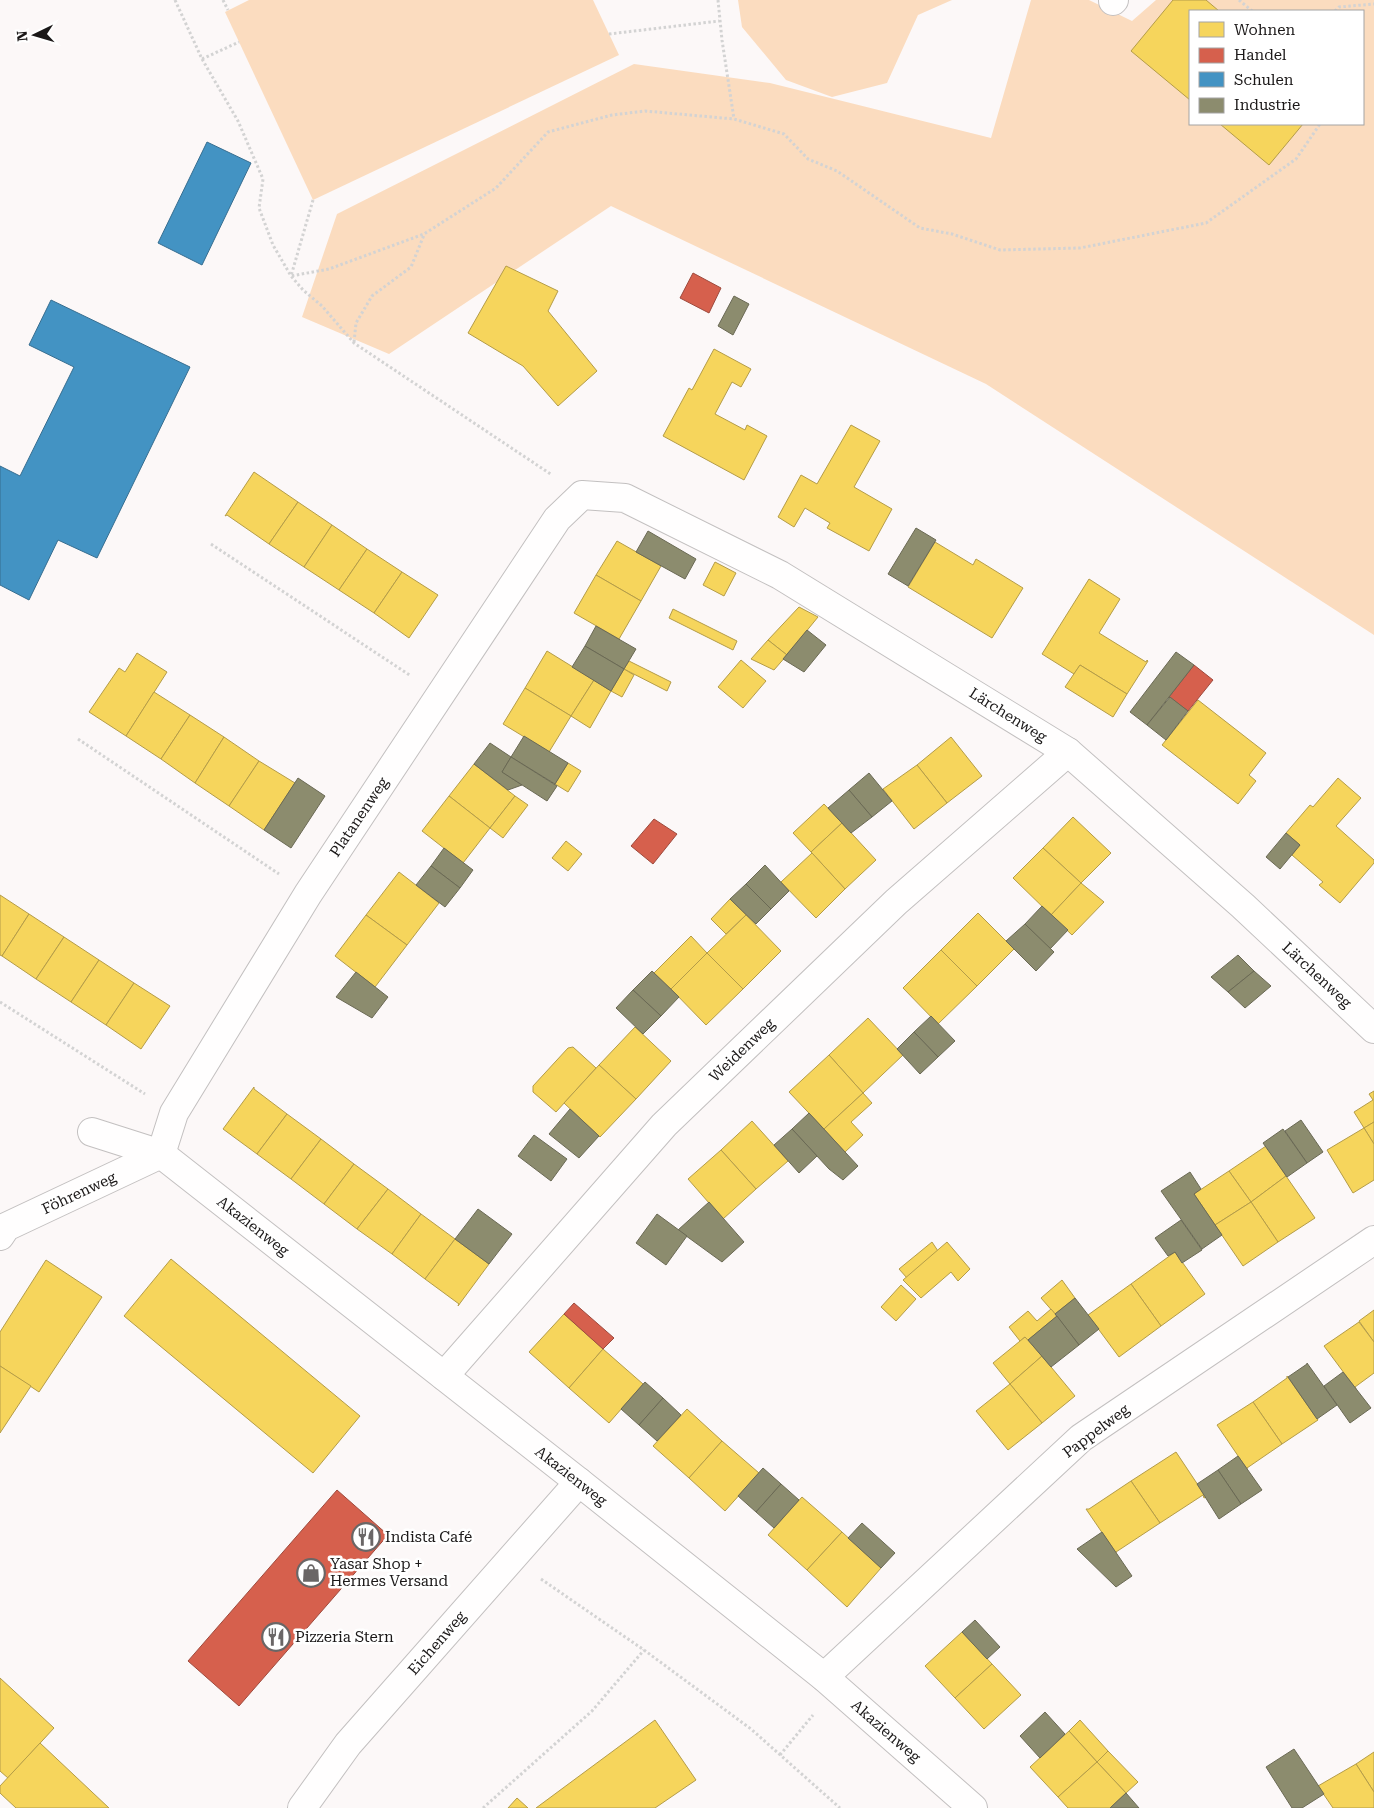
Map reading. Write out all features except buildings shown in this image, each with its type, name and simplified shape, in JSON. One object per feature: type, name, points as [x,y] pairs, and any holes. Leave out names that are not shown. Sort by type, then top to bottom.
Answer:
[{"type":"street","name":"Platanenweg","points":[[161,1154],[174,1113],[308,894],[558,519],[582,495]]},
{"type":"street","name":"Lärchenweg","points":[[582,495],[625,498],[780,574],[1068,752],[1243,906],[1374,1029]]},
{"type":"street","name":"Weidenweg","points":[[444,1376],[664,1125],[896,902],[1068,752]]},
{"type":"street","points":[[92,1132],[161,1154]]},
{"type":"street","name":"Akazienweg","points":[[161,1154],[830,1682],[973,1808]]},
{"type":"street","name":"Föhrenweg","points":[[0,1236],[6,1226],[161,1154]]},
{"type":"street","name":"Pappelweg","points":[[830,1682],[1081,1438],[1374,1240]]},
{"type":"street","name":"Eichenweg","points":[[302,1808],[348,1744],[579,1482]]},
{"type":"path","points":[[175,0],[202,59],[238,121],[263,179],[259,208],[273,245],[291,276],[303,290],[322,306],[354,343],[582,495]]},
{"type":"path","points":[[223,0],[228,10]]},
{"type":"path","points":[[718,0],[734,119]]},
{"type":"path","points":[[1239,0],[1251,10]]},
{"type":"path","points":[[1336,10],[1339,6],[1374,4]]},
{"type":"path","points":[[609,34],[720,21]]},
{"type":"path","points":[[202,59],[239,42]]},
{"type":"path","points":[[291,276],[329,269],[424,234],[496,188],[548,132],[612,115],[645,111],[734,119],[784,134],[808,159],[837,171],[920,228],[952,234],[1000,250],[1080,248],[1206,223],[1296,159],[1319,125]]},
{"type":"path","points":[[291,276],[313,200]]},
{"type":"path","points":[[354,343],[356,323],[372,296],[411,267],[424,234]]},
{"type":"path","points":[[211,544],[440,696]]},
{"type":"path","points":[[78,739],[308,894]]},
{"type":"path","points":[[0,1002],[174,1113]]},
{"type":"path","points":[[512,1558],[644,1650],[751,1729],[840,1808]]},
{"type":"path","points":[[483,1808],[592,1711],[644,1650]]},
{"type":"path","points":[[780,1754],[830,1682]]},
{"type":"shaded area","points":[[249,0],[593,0],[619,55],[313,200],[225,12]]},
{"type":"shaded area","points":[[738,0],[952,0],[918,15],[887,83],[832,97],[786,80],[742,27]]},
{"type":"shaded area","points":[[1031,0],[1089,0],[1132,21],[1156,0],[1374,0],[1374,635],[986,384],[611,206],[389,354],[302,317],[337,214],[634,64],[770,83],[991,138]]},
{"type":"place","name":"Indista Café","points":[[366,1537]]},
{"type":"place","name":"Yasar Shop + Hermes Versand","points":[[311,1573]]},
{"type":"place","name":"Pizzeria Stern","points":[[276,1637]]}]
